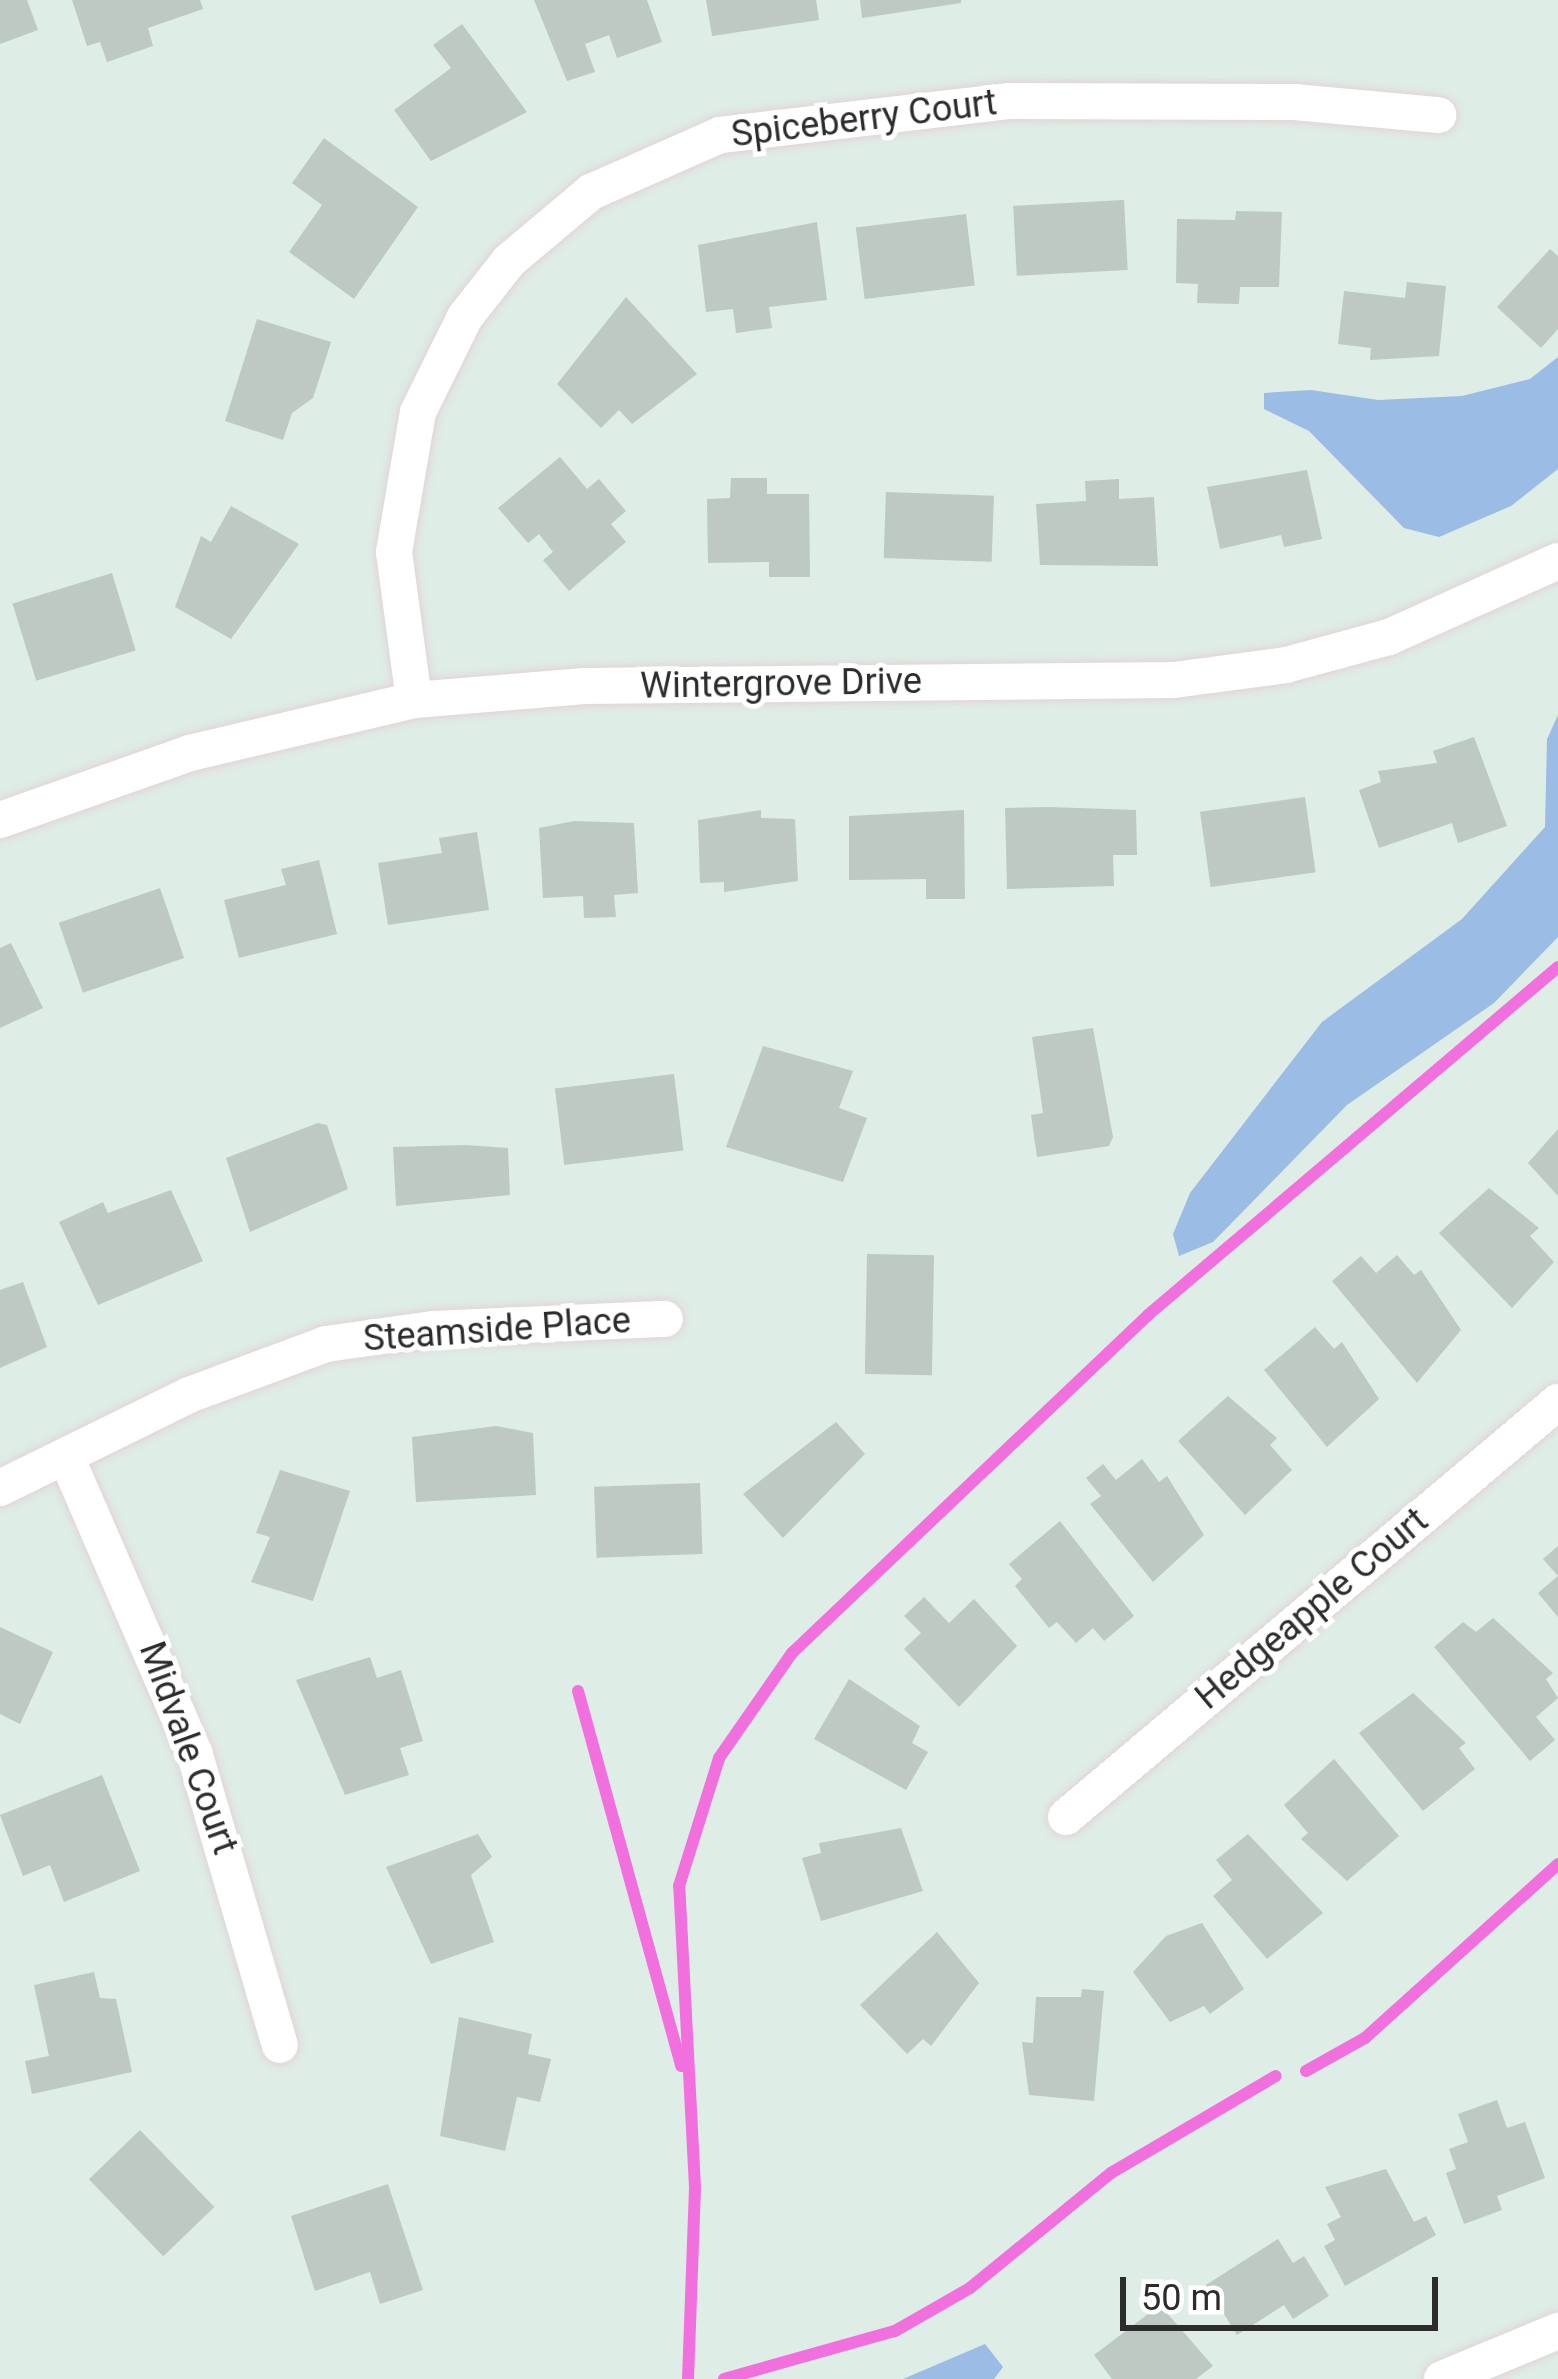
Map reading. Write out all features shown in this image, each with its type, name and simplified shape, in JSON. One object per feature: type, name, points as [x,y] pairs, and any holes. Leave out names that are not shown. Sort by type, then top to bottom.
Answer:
[{"type":"street","name":"Spiceberry Court","points":[[414,700],[394,552],[418,412],[465,317],[509,261],[591,192],[720,134],[988,103],[1294,102],[1438,116]]},
{"type":"street","name":"Wintergrove Drive","points":[[0,820],[190,753],[414,700],[584,686],[1216,676],[1390,637],[1558,561]]},
{"type":"street","name":"Steamside Place","points":[[0,1488],[68,1461],[189,1395],[326,1344],[434,1329],[665,1319]]},
{"type":"street","name":"Hedgeapple Court","points":[[1066,1816],[1558,1402]]},
{"type":"street","name":"Midvale Court","points":[[68,1461],[195,1755],[280,2044]]},
{"type":"street","points":[[1442,2379],[1558,2331]]},
{"type":"shaded area","points":[[1558,357],[1558,469],[1511,506],[1439,537],[1404,528],[1309,431],[1264,409],[1264,393],[1311,390],[1378,400],[1462,396],[1530,379]]},
{"type":"shaded area","points":[[1558,715],[1558,937],[1494,1003],[1347,1105],[1213,1242],[1179,1256],[1173,1234],[1190,1193],[1322,1022],[1462,919],[1545,827],[1547,739]]},
{"type":"shaded area","points":[[985,2344],[1003,2367],[994,2379],[903,2379]]},
{"type":"building","points":[[0,0],[27,0],[38,30],[0,44]]},
{"type":"building","points":[[72,0],[200,0],[203,9],[148,28],[153,46],[107,62],[100,42],[87,46]]},
{"type":"building","points":[[534,0],[647,0],[662,42],[617,58],[609,35],[585,44],[595,72],[567,81]]},
{"type":"building","points":[[706,0],[816,0],[819,20],[712,36]]},
{"type":"building","points":[[860,0],[961,0],[961,3],[862,18]]},
{"type":"building","points":[[462,24],[527,112],[431,161],[394,110],[451,68],[433,45]]},
{"type":"building","points":[[324,138],[418,207],[354,299],[289,252],[322,205],[292,183]]},
{"type":"building","points":[[1124,200],[1128,270],[1017,276],[1013,206]]},
{"type":"building","points":[[1236,211],[1282,212],[1279,287],[1240,287],[1239,304],[1197,303],[1198,284],[1176,283],[1177,219],[1235,220]]},
{"type":"building","points":[[966,214],[975,285],[865,299],[856,228]]},
{"type":"building","points":[[817,222],[827,300],[769,307],[772,328],[736,333],[733,309],[706,312],[698,245]]},
{"type":"building","points":[[1550,249],[1558,256],[1558,329],[1541,348],[1497,307]]},
{"type":"building","points":[[1407,282],[1446,286],[1439,356],[1370,360],[1371,348],[1338,344],[1344,291],[1405,298]]},
{"type":"building","points":[[626,297],[697,374],[632,424],[619,410],[601,428],[557,384]]},
{"type":"building","points":[[257,319],[331,342],[313,398],[292,413],[283,440],[225,421]]},
{"type":"building","points":[[560,457],[587,489],[599,479],[626,511],[611,524],[626,542],[569,591],[543,560],[553,552],[539,534],[528,543],[498,508]]},
{"type":"building","points":[[1307,470],[1322,539],[1284,547],[1281,535],[1220,549],[1207,487]]},
{"type":"building","points":[[731,478],[767,478],[767,494],[809,494],[810,577],[769,577],[769,562],[708,563],[707,499],[730,498]]},
{"type":"building","points":[[1119,479],[1119,499],[1154,497],[1158,566],[1040,565],[1036,504],[1086,501],[1085,481]]},
{"type":"building","points":[[886,492],[994,496],[992,562],[884,558]]},
{"type":"building","points":[[231,506],[299,544],[231,639],[175,607],[201,536],[211,542]]},
{"type":"building","points":[[112,573],[136,650],[36,681],[13,603]]},
{"type":"building","points":[[1474,737],[1507,826],[1458,843],[1452,823],[1379,848],[1359,790],[1381,782],[1378,771],[1437,763],[1433,751]]},
{"type":"building","points":[[1305,797],[1316,872],[1211,887],[1200,812]]},
{"type":"building","points":[[1005,808],[1136,810],[1137,855],[1113,855],[1114,886],[1007,889]]},
{"type":"building","points":[[761,810],[761,818],[795,819],[798,881],[724,892],[724,882],[700,883],[698,820]]},
{"type":"building","points":[[964,810],[965,899],[926,899],[926,879],[849,880],[849,816]]},
{"type":"building","points":[[574,821],[634,823],[638,893],[614,895],[616,917],[584,918],[583,896],[543,898],[539,828]]},
{"type":"building","points":[[477,832],[489,910],[388,925],[378,863],[442,853],[439,838]]},
{"type":"building","points":[[319,860],[337,934],[239,958],[224,900],[286,885],[281,869]]},
{"type":"building","points":[[160,888],[184,958],[83,993],[59,923]]},
{"type":"building","points":[[11,943],[43,1008],[0,1028],[0,948]]},
{"type":"building","points":[[1093,1028],[1113,1137],[1109,1146],[1037,1157],[1031,1115],[1043,1113],[1032,1037]]},
{"type":"building","points":[[763,1046],[853,1071],[839,1108],[867,1118],[843,1182],[726,1147]]},
{"type":"building","points":[[674,1074],[683,1150],[564,1165],[555,1089]]},
{"type":"building","points":[[318,1123],[327,1125],[348,1189],[250,1232],[226,1158]]},
{"type":"building","points":[[1558,1129],[1558,1196],[1528,1163]]},
{"type":"building","points":[[393,1147],[508,1148],[510,1195],[396,1206]]},
{"type":"building","points":[[1489,1188],[1539,1228],[1530,1236],[1554,1262],[1512,1308],[1439,1233]]},
{"type":"building","points":[[171,1190],[203,1261],[98,1305],[59,1222],[103,1202],[108,1213]]},
{"type":"building","points":[[867,1254],[934,1255],[932,1375],[865,1374]]},
{"type":"building","points":[[1397,1255],[1414,1275],[1421,1270],[1461,1330],[1417,1383],[1332,1281],[1361,1256],[1376,1273]]},
{"type":"building","points":[[23,1282],[47,1347],[0,1368],[0,1290]]},
{"type":"building","points":[[1315,1327],[1334,1349],[1342,1342],[1379,1399],[1327,1447],[1264,1370]]},
{"type":"building","points":[[1228,1396],[1277,1438],[1270,1445],[1292,1470],[1245,1515],[1178,1441]]},
{"type":"building","points":[[836,1422],[865,1454],[783,1538],[743,1494]]},
{"type":"building","points":[[496,1426],[533,1433],[536,1495],[416,1502],[412,1437]]},
{"type":"building","points":[[1142,1459],[1159,1482],[1167,1476],[1204,1535],[1153,1582],[1090,1504],[1101,1496],[1086,1478],[1103,1464],[1116,1480]]},
{"type":"building","points":[[280,1470],[350,1491],[313,1601],[251,1582],[270,1537],[256,1533]]},
{"type":"building","points":[[700,1483],[702,1554],[597,1558],[594,1487]]},
{"type":"building","points":[[1060,1521],[1134,1616],[1104,1641],[1093,1628],[1076,1643],[1057,1622],[1049,1628],[1015,1586],[1022,1579],[1009,1564]]},
{"type":"building","points":[[1558,1546],[1558,1576],[1543,1559]]},
{"type":"building","points":[[1558,1576],[1558,1617],[1538,1593]]},
{"type":"building","points":[[924,1597],[949,1623],[974,1599],[1017,1646],[959,1707],[904,1649],[921,1633],[904,1616]]},
{"type":"building","points":[[1493,1618],[1553,1673],[1546,1679],[1558,1698],[1536,1717],[1555,1740],[1530,1761],[1434,1647],[1463,1622],[1476,1632]]},
{"type":"building","points":[[0,1627],[53,1652],[20,1724],[0,1714]]},
{"type":"building","points":[[370,1657],[377,1678],[401,1670],[423,1741],[400,1748],[409,1775],[345,1795],[296,1680]]},
{"type":"building","points":[[849,1679],[920,1726],[912,1743],[928,1752],[906,1790],[814,1739]]},
{"type":"building","points":[[1413,1693],[1466,1743],[1459,1748],[1475,1769],[1423,1811],[1359,1733]]},
{"type":"building","points":[[1334,1759],[1399,1836],[1347,1881],[1301,1839],[1308,1833],[1284,1805]]},
{"type":"building","points":[[102,1775],[140,1871],[64,1902],[50,1865],[23,1876],[0,1815]]},
{"type":"building","points":[[901,1828],[923,1891],[821,1921],[802,1858],[821,1853],[819,1843]]},
{"type":"building","points":[[478,1834],[492,1857],[471,1875],[494,1942],[431,1964],[386,1867]]},
{"type":"building","points":[[1248,1834],[1323,1913],[1267,1959],[1213,1896],[1232,1880],[1216,1860]]},
{"type":"building","points":[[1202,1923],[1244,1989],[1210,2014],[1204,2006],[1170,2022],[1133,1972],[1166,1936]]},
{"type":"building","points":[[937,1932],[979,1983],[931,2046],[923,2039],[907,2054],[860,2005]]},
{"type":"building","points":[[94,1972],[100,1998],[116,1999],[132,2072],[32,2094],[25,2061],[49,2056],[34,1985]]},
{"type":"building","points":[[1082,1989],[1104,1991],[1094,2101],[1029,2095],[1022,2042],[1033,2043],[1036,1997],[1081,1997]]},
{"type":"building","points":[[459,2017],[532,2034],[528,2054],[551,2059],[540,2102],[517,2097],[505,2151],[440,2136]]},
{"type":"building","points":[[1497,2100],[1507,2128],[1525,2122],[1545,2178],[1497,2196],[1502,2210],[1464,2224],[1446,2173],[1456,2169],[1449,2149],[1468,2142],[1458,2114]]},
{"type":"building","points":[[140,2130],[214,2207],[163,2256],[89,2179]]},
{"type":"building","points":[[1386,2169],[1414,2222],[1426,2216],[1436,2235],[1345,2286],[1324,2246],[1335,2240],[1327,2224],[1341,2217],[1325,2187]]},
{"type":"building","points":[[388,2184],[423,2290],[380,2304],[370,2272],[315,2291],[291,2216]]},
{"type":"building","points":[[1278,2239],[1293,2263],[1304,2256],[1329,2296],[1293,2319],[1284,2305],[1237,2335],[1206,2285]]},
{"type":"building","points":[[1160,2305],[1213,2366],[1196,2379],[1112,2379],[1094,2355]]},
{"type":"waterway","points":[[688,2379],[695,2187],[679,1886],[719,1758],[792,1653],[1148,1315],[1558,967]]},
{"type":"waterway","points":[[578,1691],[681,2066]]},
{"type":"waterway","points":[[1306,2071],[1365,2038],[1558,1864]]},
{"type":"waterway","points":[[724,2379],[895,2331],[970,2288],[1111,2173],[1276,2076]]}]
